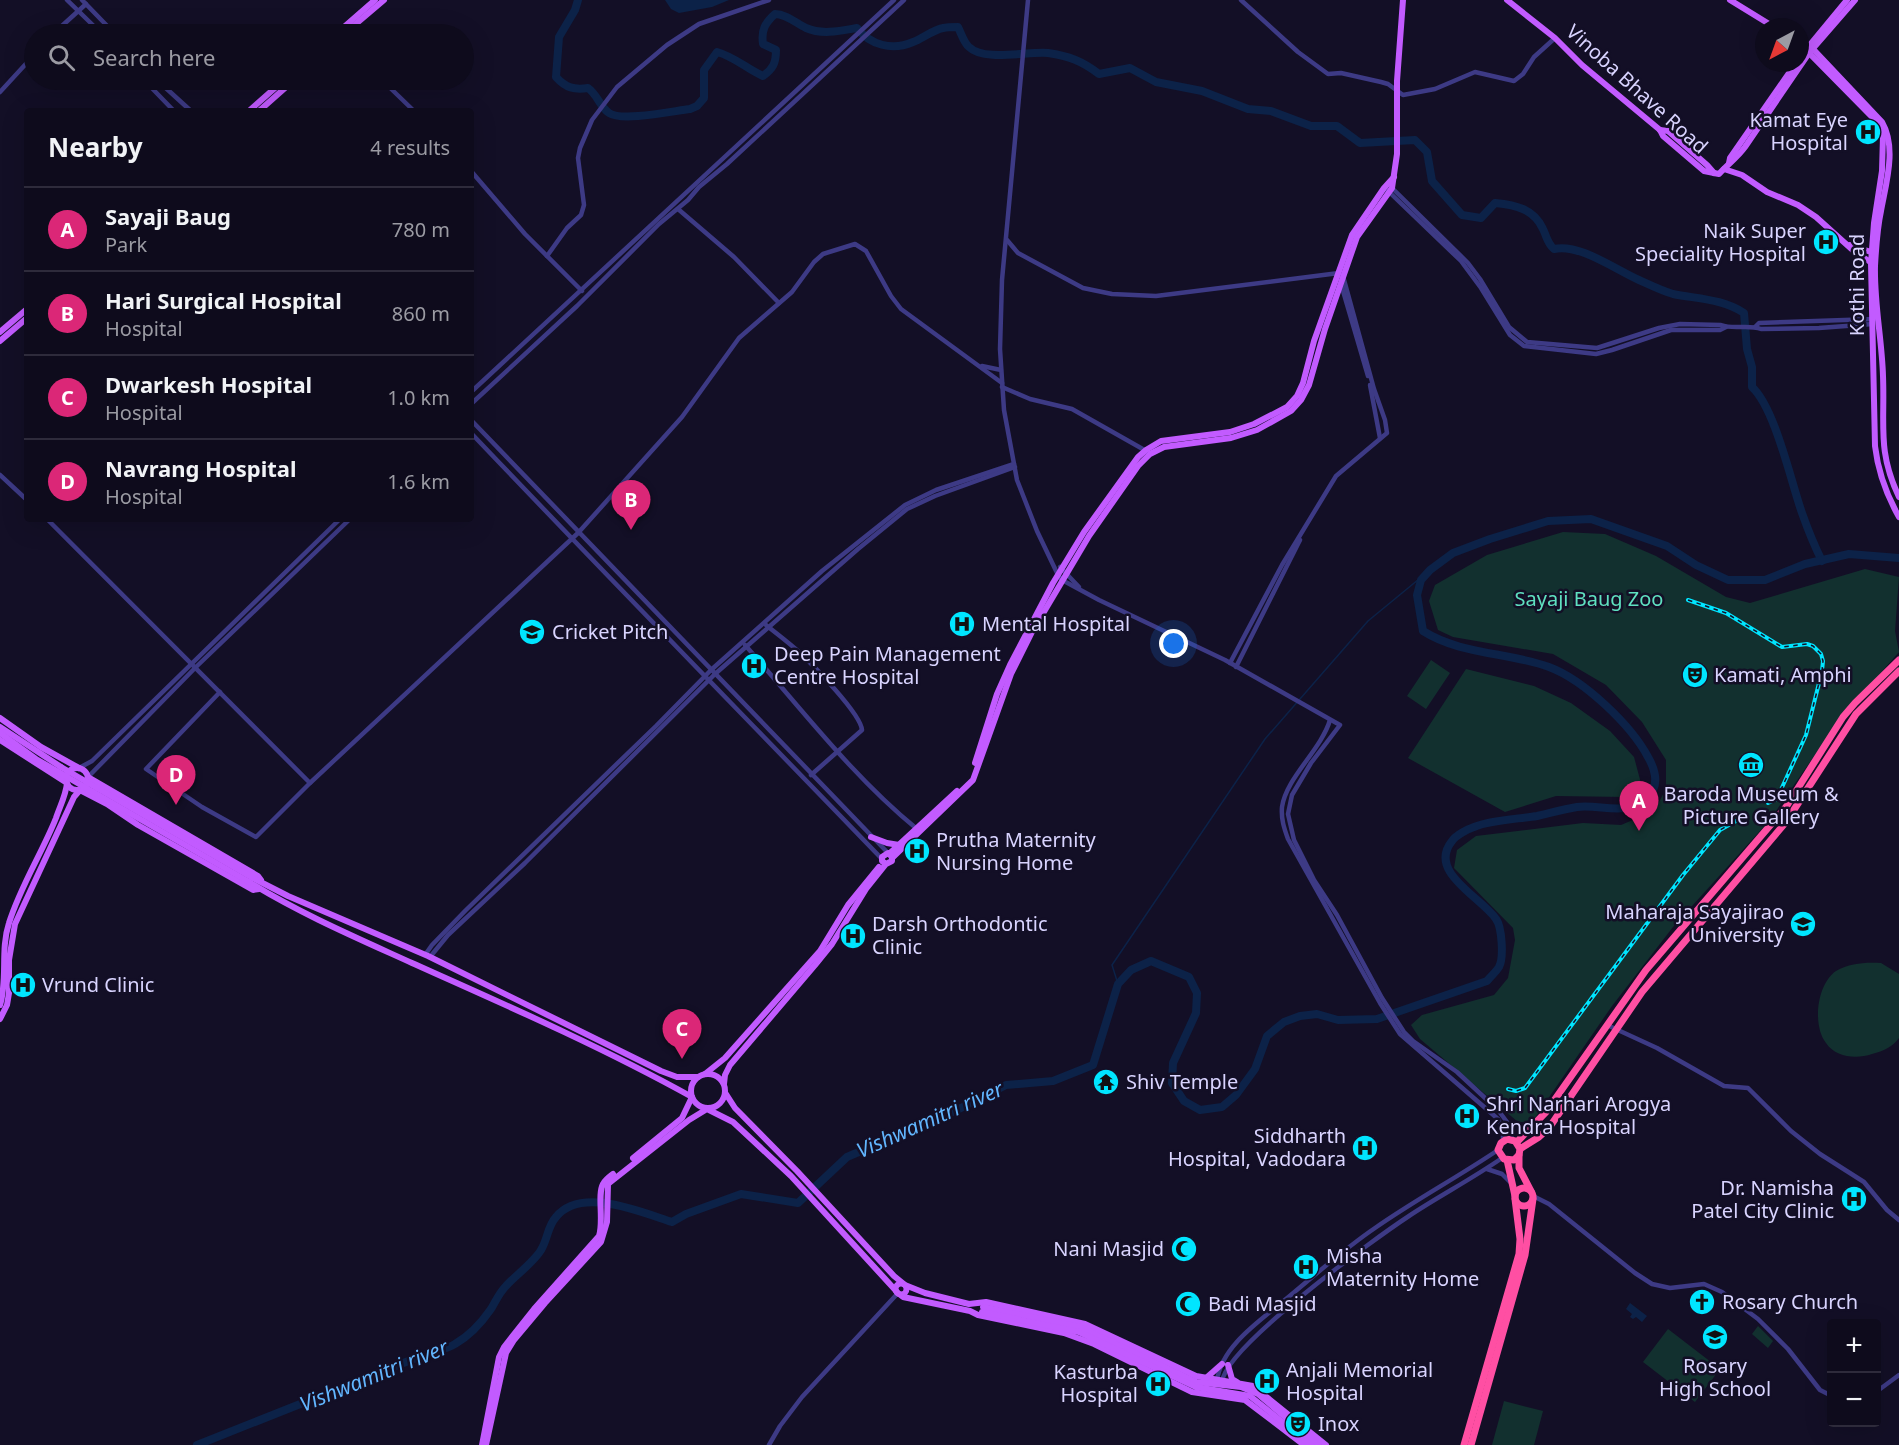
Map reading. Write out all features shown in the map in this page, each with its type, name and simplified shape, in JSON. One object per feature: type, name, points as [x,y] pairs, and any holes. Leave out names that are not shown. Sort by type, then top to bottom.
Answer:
[{"type":"highway","points":[[1514,1144],[1546,1112],[1646,970],[1786,807],[1843,717],[1899,660]]},
{"type":"highway","points":[[1464,1445],[1519,1254],[1520,1239],[1515,1198],[1505,1159],[1498,1150],[1549,1128],[1642,992],[1796,810],[1856,714],[1899,671]]},
{"type":"highway","points":[[1505,1159],[1516,1158],[1514,1144]]},
{"type":"highway","points":[[1471,1445],[1525,1255],[1533,1196],[1519,1168],[1514,1144]]},
{"type":"highway","points":[[1515,1198],[1520,1189],[1526,1188],[1533,1196]]},
{"type":"highway","points":[[1515,1198],[1519,1205],[1525,1207],[1530,1204],[1533,1196]]},
{"type":"main road","points":[[347,24],[375,0]]},
{"type":"main road","points":[[356,24],[384,0]]},
{"type":"main road","points":[[486,1445],[504,1359],[509,1346],[562,1284],[598,1247],[604,1236],[606,1180],[682,1118],[692,1097],[691,1086],[757,1027],[832,944],[883,861],[891,863],[890,855],[899,845],[972,775],[1002,683],[1062,574],[1110,495],[1134,462],[1161,441],[1230,432],[1254,424],[1287,407],[1297,396],[1352,235],[1395,176],[1397,90],[1403,0]]},
{"type":"main road","name":"Vinoba Bhave Road","points":[[1507,0],[1555,38],[1582,65],[1660,130],[1668,131],[1707,165],[1738,174],[1777,198],[1805,210],[1873,263]]},
{"type":"main road","points":[[1730,0],[1759,18]]},
{"type":"main road","points":[[1809,47],[1847,0]]},
{"type":"main road","points":[[1809,47],[1855,0]]},
{"type":"main road","name":"Kothi Road","points":[[1809,51],[1874,119],[1883,136],[1873,263],[1876,321],[1875,423],[1878,466],[1888,497],[1899,517]]},
{"type":"main road","points":[[1722,169],[1790,72]]},
{"type":"main road","points":[[1722,169],[1734,161],[1745,147],[1792,72]]},
{"type":"main road","points":[[252,108],[273,90]]},
{"type":"main road","points":[[262,108],[283,90]]},
{"type":"main road","name":"Vinoba Bhave Road","points":[[1846,244],[1874,253]]},
{"type":"main road","points":[[0,332],[24,312]]},
{"type":"main road","points":[[0,342],[24,321]]},
{"type":"main road","name":"Kothi Road","points":[[1876,321],[1883,376],[1883,450],[1887,469],[1899,497]]},
{"type":"main road","points":[[890,855],[973,780],[1011,674],[1062,574]]},
{"type":"main road","points":[[0,718],[41,747],[85,771],[88,777],[258,876],[262,886],[428,956],[661,1071],[677,1077],[716,1076],[724,1084]]},
{"type":"main road","points":[[0,727],[61,767],[250,880]]},
{"type":"main road","points":[[0,733],[44,764],[336,928],[585,1043],[692,1097],[698,1105],[733,1122],[905,1285],[969,1307],[978,1316],[1064,1333],[1094,1344],[1192,1392],[1239,1398],[1251,1403],[1304,1445]]},
{"type":"main road","points":[[0,740],[74,789],[80,789],[107,804],[146,830],[235,880],[253,890],[262,886]]},
{"type":"main road","points":[[0,1005],[8,923],[44,847],[66,792],[68,773],[72,769],[79,768]]},
{"type":"main road","points":[[0,1019],[7,1005],[9,993],[9,960],[15,924],[74,797],[87,783],[88,777]]},
{"type":"main road","points":[[871,837],[899,845]]},
{"type":"main road","points":[[757,1027],[725,1075],[726,1094],[735,1108],[797,1171],[898,1293],[923,1302],[982,1309],[1080,1328],[1196,1382],[1248,1389],[1258,1394],[1318,1445]]},
{"type":"main road","points":[[604,1187],[689,1120],[721,1103],[726,1094]]},
{"type":"main road","points":[[482,1445],[499,1357],[504,1347],[534,1309],[597,1240],[604,1225]]},
{"type":"main road","points":[[898,1293],[906,1293],[905,1285]]},
{"type":"main road","points":[[969,1307],[986,1302],[1085,1324],[1204,1379],[1237,1383],[1258,1389],[1326,1445]]},
{"type":"main road","points":[[982,1309],[1079,1332],[1196,1387],[1250,1396],[1311,1445]]},
{"type":"main road","points":[[1204,1379],[1225,1364],[1232,1379],[1237,1383]]},
{"type":"street","points":[[67,0],[92,24]]},
{"type":"street","points":[[547,256],[567,228],[581,215],[584,205],[578,158],[580,148],[597,114],[617,87],[681,35],[699,24],[769,0]]},
{"type":"street","points":[[474,389],[846,42],[894,0]]},
{"type":"street","points":[[474,401],[520,360],[659,224],[904,0]]},
{"type":"street","points":[[1028,0],[1004,261],[1000,349],[1004,410],[1014,466],[1017,480],[1037,531],[1062,574],[1081,589],[1099,600],[1230,663],[1340,725],[1295,789],[1288,809],[1294,840],[1307,868],[1337,915],[1402,1033],[1457,1072],[1498,1110],[1513,1130],[1514,1144]]},
{"type":"street","points":[[1241,0],[1298,52],[1328,74],[1341,73],[1388,84],[1403,95],[1435,89],[1475,72],[1514,81],[1523,74],[1534,57],[1555,38]]},
{"type":"street","points":[[64,24],[84,2],[105,24]]},
{"type":"street","points":[[0,92],[24,66]]},
{"type":"street","points":[[154,90],[171,108]]},
{"type":"street","points":[[169,90],[188,108]]},
{"type":"street","points":[[392,90],[411,108]]},
{"type":"street","points":[[474,174],[547,256],[586,295]]},
{"type":"street","points":[[1388,188],[1467,264],[1480,279],[1509,327],[1522,340],[1533,344],[1601,350],[1659,328],[1680,324],[1761,329],[1819,328],[1876,321]]},
{"type":"street","points":[[678,209],[734,257],[778,303]]},
{"type":"street","points":[[1006,240],[1018,253],[1083,288],[1112,294],[1156,296],[1338,277]]},
{"type":"street","points":[[220,692],[146,769],[202,807],[256,837],[310,783],[578,533],[682,417],[739,338],[792,292],[814,262],[823,254],[855,244],[866,251],[891,296],[901,309],[980,365],[1002,385],[1030,399],[1072,409],[1148,452]]},
{"type":"street","points":[[1004,261],[1018,253]]},
{"type":"street","points":[[1230,663],[1282,565],[1336,476],[1387,432],[1338,277]]},
{"type":"street","points":[[1338,277],[1371,387],[1380,438]]},
{"type":"street","points":[[980,365],[1001,370]]},
{"type":"street","points":[[474,423],[890,855]]},
{"type":"street","points":[[474,436],[883,861]]},
{"type":"street","points":[[428,956],[432,945],[466,910],[713,672],[822,571],[905,505],[936,490],[1014,466]]},
{"type":"street","points":[[0,475],[24,497]]},
{"type":"street","points":[[50,522],[310,783]]},
{"type":"street","points":[[79,768],[92,761],[337,522]]},
{"type":"street","points":[[88,777],[196,667],[347,522]]},
{"type":"street","points":[[1236,667],[1303,532]]},
{"type":"street","points":[[766,625],[800,653],[840,695],[862,723],[862,730],[811,775]]},
{"type":"street","points":[[744,644],[838,752],[891,808],[917,829]]},
{"type":"street","points":[[1330,720],[1326,734],[1292,783],[1284,800],[1282,808],[1284,828],[1301,865],[1380,1004],[1402,1033],[1498,1119],[1514,1144]]},
{"type":"street","points":[[1607,1026],[1657,1047],[1724,1086],[1748,1088],[1791,1131],[1820,1154],[1864,1182],[1887,1210],[1899,1220]]},
{"type":"street","points":[[1218,1396],[1219,1381],[1225,1364],[1238,1342],[1256,1324],[1372,1230],[1498,1150]]},
{"type":"street","points":[[1225,1364],[1278,1317],[1359,1252],[1407,1217],[1505,1159]]},
{"type":"street","points":[[1486,1169],[1502,1174],[1512,1184]]},
{"type":"street","points":[[1533,1196],[1549,1204],[1652,1284],[1671,1288],[1704,1284],[1722,1292],[1758,1319],[1788,1349],[1820,1390],[1827,1393]]},
{"type":"street","points":[[769,1445],[802,1397],[898,1293]]},
{"type":"street","points":[[1881,1389],[1898,1376]]},
{"type":"green space","name":"Sayaji Baug Zoo","points":[[1563,532],[1605,534],[1656,556],[1726,597],[1750,603],[1865,569],[1899,577],[1895,631],[1899,652],[1871,684],[1853,700],[1769,821],[1673,927],[1612,1006],[1532,1122],[1518,1122],[1420,1039],[1411,1025],[1422,1015],[1494,995],[1508,978],[1515,940],[1513,928],[1454,868],[1457,850],[1476,836],[1583,823],[1621,825],[1654,811],[1666,789],[1666,760],[1642,722],[1606,685],[1553,654],[1453,637],[1438,630],[1429,601],[1435,585],[1487,555]]},
{"type":"green space","points":[[1431,660],[1450,673],[1426,709],[1407,696]]},
{"type":"green space","points":[[1466,669],[1534,686],[1571,703],[1610,731],[1634,757],[1642,787],[1626,797],[1556,796],[1505,812],[1408,758]]},
{"type":"green space","points":[[1881,963],[1899,974],[1899,1038],[1894,1044],[1880,1052],[1866,1056],[1853,1057],[1835,1052],[1826,1043],[1819,1026],[1819,1005],[1824,985],[1841,968],[1858,964]]},
{"type":"green space","points":[[1758,1326],[1773,1341],[1768,1348],[1752,1334]]},
{"type":"green space","points":[[1668,1329],[1720,1369],[1695,1402],[1643,1362]]},
{"type":"green space","points":[[1504,1401],[1543,1411],[1534,1445],[1492,1445]]},
{"type":"water","points":[[665,0],[729,0],[712,7],[679,13],[671,9]]},
{"type":"water","points":[[1630,1303],[1647,1316],[1642,1322],[1636,1317],[1633,1319],[1630,1317],[1632,1314],[1626,1309]]},
{"type":"waterway","points":[[578,0],[575,10],[559,37],[556,77],[570,87],[588,88],[609,113],[616,115],[648,115],[697,106],[704,98],[704,70],[717,52],[763,76],[772,68],[775,59],[776,50],[763,44],[764,27],[775,14],[783,15],[806,28],[818,31],[831,32],[857,28],[868,39],[889,46],[905,45],[939,29],[958,27],[967,45],[985,54],[1056,54],[1081,62],[1099,74],[1130,68],[1156,82],[1202,91],[1248,109],[1271,111],[1311,126],[1337,126],[1360,143],[1415,140],[1427,152],[1432,181],[1462,215],[1481,218],[1495,203],[1524,209],[1539,222],[1554,249],[1575,250],[1673,294],[1719,302],[1744,313],[1747,349],[1752,367],[1752,387],[1768,411],[1775,428],[1802,513],[1822,561]]},
{"type":"waterway","name":"Vishwamitri river","points":[[197,1445],[460,1341],[479,1324],[499,1294],[538,1255],[553,1221],[567,1208],[580,1203],[612,1204],[672,1222],[686,1214],[741,1194],[798,1203],[847,1157],[959,1109],[1006,1085],[1053,1081],[1093,1065],[1118,984],[1131,970],[1151,961],[1189,977],[1197,993],[1196,1013],[1173,1063],[1172,1083],[1184,1101],[1200,1110],[1222,1107],[1236,1095],[1255,1069],[1267,1036],[1284,1022],[1300,1016],[1317,1014],[1338,1020],[1377,1019],[1487,981],[1501,963],[1500,929],[1496,919],[1489,911],[1451,874],[1446,863],[1446,852],[1452,841],[1462,832],[1496,821],[1537,816],[1577,807],[1631,807],[1647,798],[1654,788],[1655,778],[1648,757],[1630,731],[1605,705],[1563,673],[1533,662],[1453,645],[1423,631],[1417,595],[1421,580],[1430,570],[1453,553],[1548,521],[1591,519],[1667,546],[1696,565],[1728,580],[1765,580],[1805,564],[1849,554],[1899,558]]},
{"type":"waterway","points":[[1118,984],[1112,965],[1265,739],[1368,621],[1430,570]]},
{"type":"railway","points":[[1688,600],[1726,613],[1782,647],[1807,644],[1813,646],[1821,654],[1822,671],[1806,735],[1779,794],[1775,800],[1768,803]]},
{"type":"railway","points":[[1508,1089],[1516,1091],[1525,1088],[1683,875],[1720,830],[1736,821]]},
{"type":"place","name":"Kamat Eye Hospital","points":[[1868,132]]},
{"type":"place","name":"Naik Super Speciality Hospital","points":[[1826,242]]},
{"type":"place","name":"Hari Surgical Hospital","points":[[631,530]]},
{"type":"place","name":"Mental Hospital","points":[[962,624]]},
{"type":"place","name":"Cricket Pitch","points":[[532,632]]},
{"type":"place","name":"Deep Pain Management Centre Hospital","points":[[754,666]]},
{"type":"place","name":"Kamati, Amphi","points":[[1695,675]]},
{"type":"place","name":"Baroda Museum & Picture Gallery","points":[[1751,765]]},
{"type":"place","name":"Navrang Hospital","points":[[176,805]]},
{"type":"place","name":"Sayaji Baug","points":[[1639,831]]},
{"type":"place","name":"Prutha Maternity Nursing Home","points":[[917,851]]},
{"type":"place","name":"Maharaja Sayajirao University","points":[[1803,924]]},
{"type":"place","name":"Darsh Orthodontic Clinic","points":[[853,936]]},
{"type":"place","name":"Vrund Clinic","points":[[23,985]]},
{"type":"place","name":"Dwarkesh Hospital","points":[[682,1059]]},
{"type":"place","name":"Shiv Temple","points":[[1106,1082]]},
{"type":"place","name":"Shri Narhari Arogya Kendra Hospital","points":[[1467,1116]]},
{"type":"place","name":"Siddharth Hospital, Vadodara","points":[[1365,1148]]},
{"type":"place","name":"Dr. Namisha Patel City Clinic","points":[[1854,1199]]},
{"type":"place","name":"Nani Masjid","points":[[1184,1249]]},
{"type":"place","name":"Misha Maternity Home","points":[[1306,1267]]},
{"type":"place","name":"Rosary Church","points":[[1702,1302]]},
{"type":"place","name":"Badi Masjid","points":[[1188,1304]]},
{"type":"place","name":"Rosary High School","points":[[1715,1337]]},
{"type":"place","name":"Anjali Memorial Hospital","points":[[1267,1381]]},
{"type":"place","name":"Kasturba Hospital","points":[[1158,1384]]},
{"type":"place","name":"Inox","points":[[1298,1424]]}]
